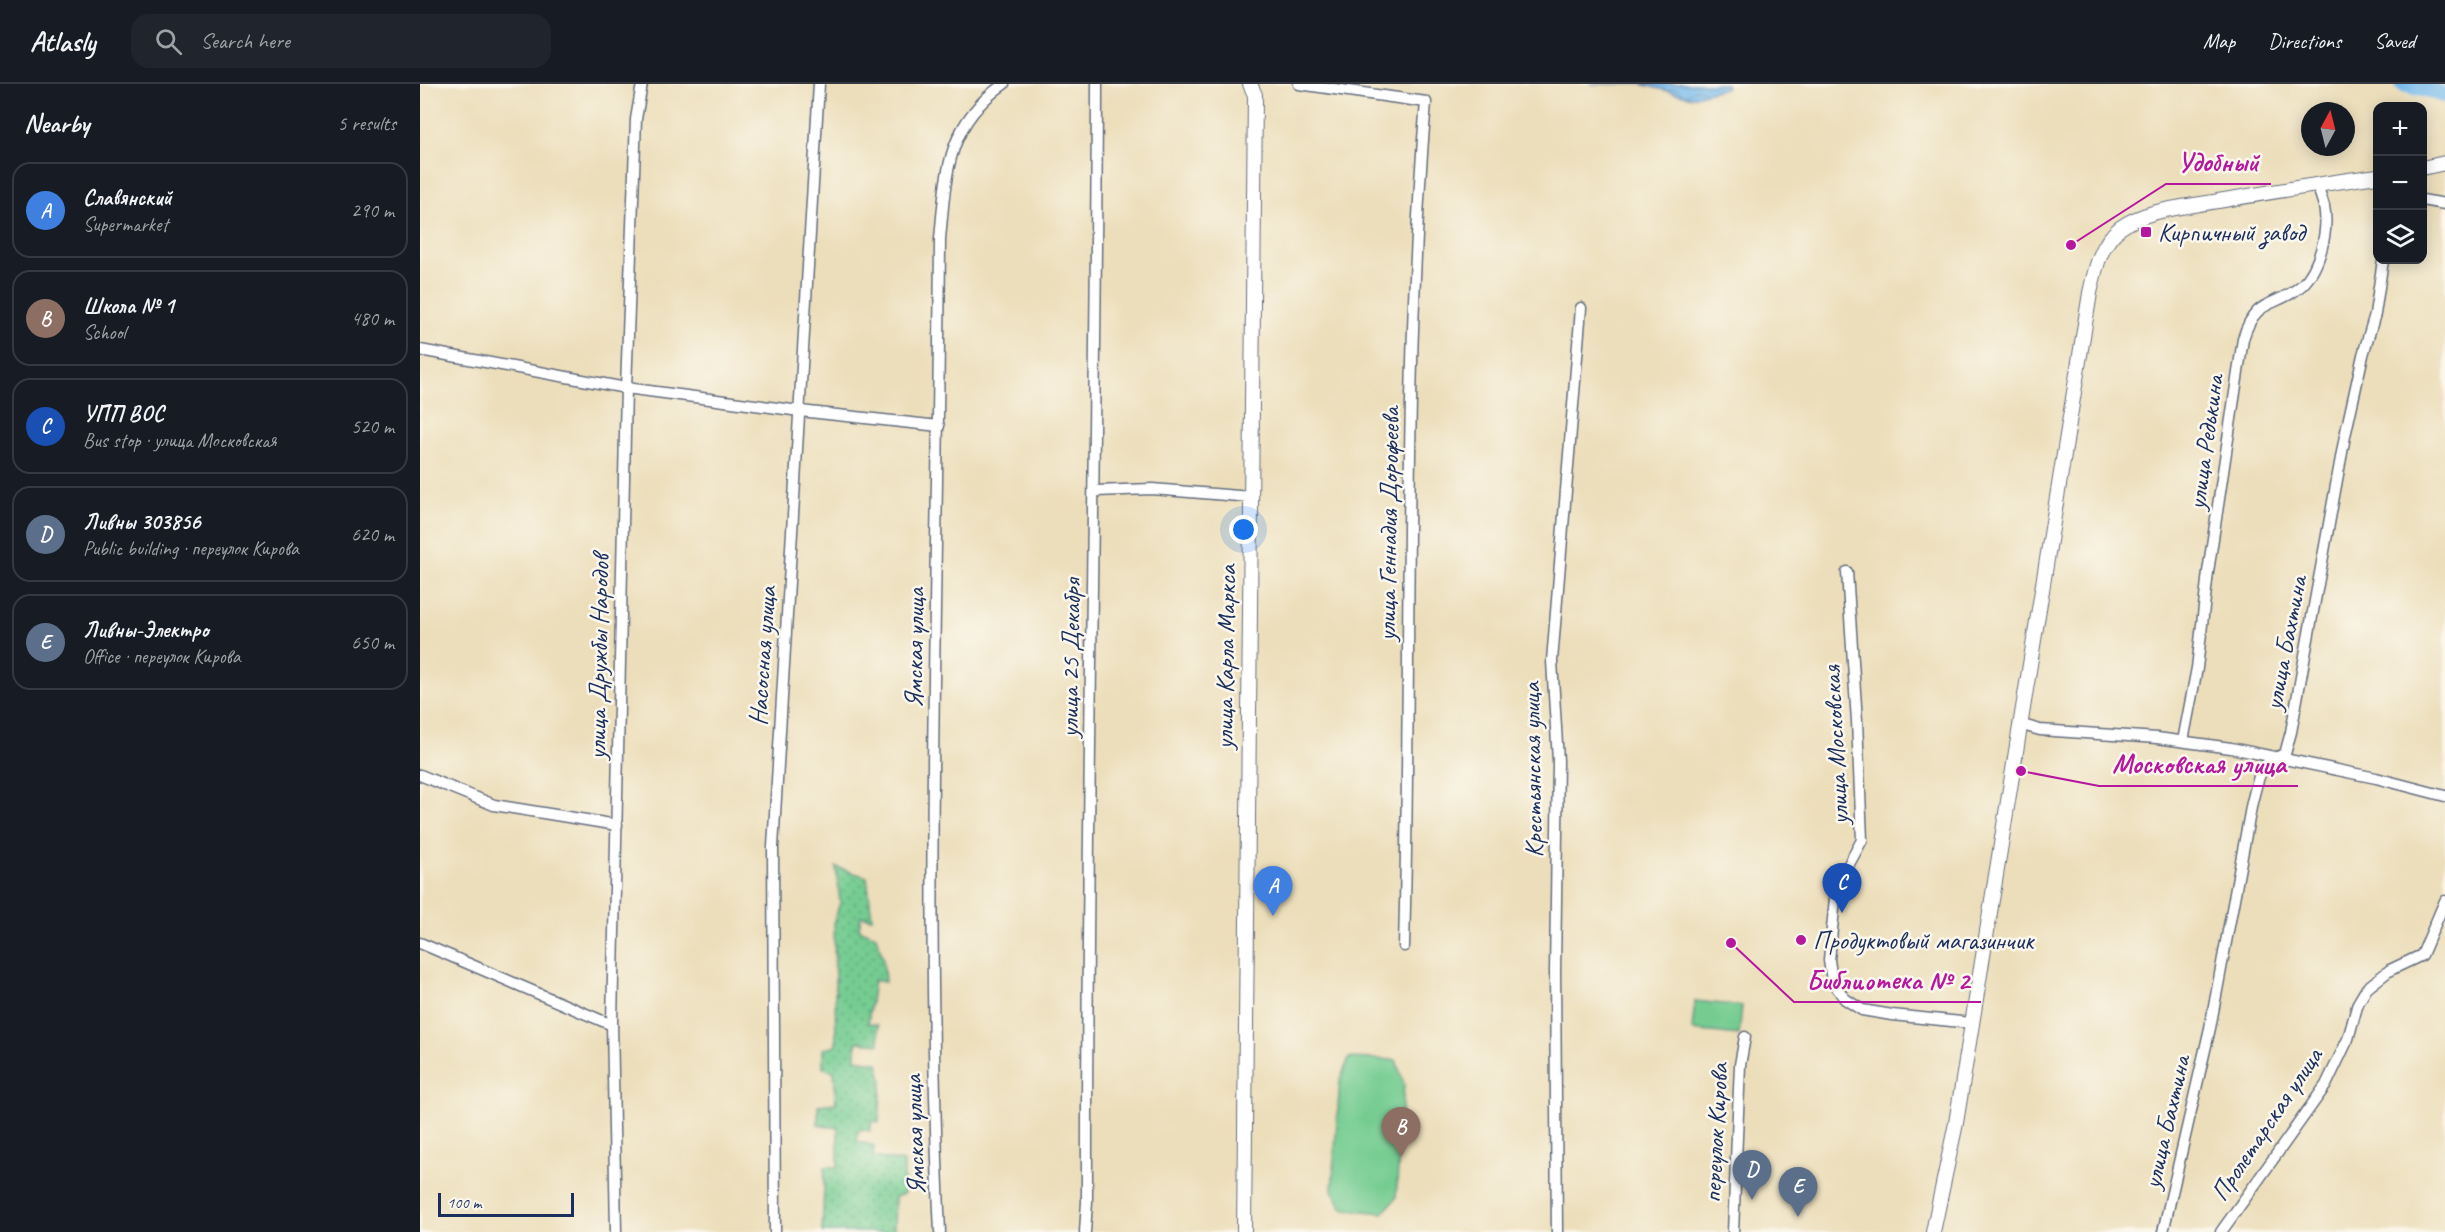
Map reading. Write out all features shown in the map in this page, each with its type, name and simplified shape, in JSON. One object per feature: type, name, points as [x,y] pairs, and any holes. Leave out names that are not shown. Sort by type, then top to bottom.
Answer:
[{"type":"street","name":"улица Дружбы Народов","points":[[616,1232],[612,1025],[616,825],[626,388],[636,119],[642,84]]},
{"type":"street","name":"Насосная улица","points":[[776,1232],[773,847],[819,84]]},
{"type":"street","name":"Ямская улица","points":[[940,1232],[935,1123],[933,878],[940,238],[948,171],[954,144],[974,110],[1004,84]]},
{"type":"street","name":"улица 25 Декабря","points":[[1085,1232],[1088,1202],[1088,919],[1095,491],[1097,84]]},
{"type":"street","name":"улица Геннадия Дорофеева","points":[[1299,84],[1426,102],[1419,180],[1410,453],[1404,946]]},
{"type":"street","name":"улица Карла Маркса","points":[[1244,1232],[1256,88]]},
{"type":"street","points":[[2427,167],[2445,163]]},
{"type":"street","points":[[1933,1232],[1956,1123],[2090,293],[2103,249],[2119,229],[2143,217],[2171,209],[2373,177]]},
{"type":"street","name":"улица Редькина","points":[[2183,741],[2197,668],[2208,572],[2243,339],[2247,325],[2256,313],[2302,284],[2314,267],[2323,239],[2324,224],[2324,208],[2317,184]]},
{"type":"street","points":[[2427,201],[2445,204]]},
{"type":"street","name":"улица Бахтина","points":[[2163,1232],[2210,1028],[2261,768],[2274,758],[2285,754],[2291,732],[2345,435],[2374,314],[2382,264]]},
{"type":"street","name":"Крестьянская улица","points":[[1557,1232],[1555,971],[1558,761],[1552,662],[1581,308]]},
{"type":"street","points":[[420,350],[626,388],[800,411],[939,426]]},
{"type":"street","points":[[1095,491],[1152,489],[1251,497]]},
{"type":"street","name":"улица Московская","points":[[1847,572],[1862,840],[1836,888],[1828,960],[1832,981],[1845,999],[1862,1010],[1971,1023]]},
{"type":"street","points":[[2019,724],[2040,730],[2119,734],[2183,741],[2376,778],[2445,796]]},
{"type":"street","points":[[420,775],[494,805],[616,825]]},
{"type":"street","name":"Пролетарская улица","points":[[2221,1232],[2326,1085],[2348,1039],[2358,1003],[2367,988],[2384,974],[2422,955],[2445,901]]},
{"type":"street","points":[[420,943],[612,1025]]},
{"type":"street","name":"переулок Кирова","points":[[1733,1232],[1740,1065],[1745,1037]]},
{"type":"green space","points":[[836,867],[867,877],[872,918],[861,916],[859,929],[876,936],[883,958],[885,982],[874,980],[868,1023],[878,1025],[879,1044],[856,1042],[856,1059],[878,1063],[882,1080],[879,1122],[872,1121],[870,1131],[859,1129],[857,1141],[874,1146],[873,1157],[904,1162],[904,1194],[895,1197],[894,1232],[822,1232],[825,1167],[838,1167],[838,1128],[818,1125],[818,1105],[836,1103],[834,1071],[823,1068],[823,1049],[836,1045],[834,923],[840,902]]},
{"type":"green space","points":[[1695,1001],[1742,1006],[1739,1035],[1692,1030]]},
{"type":"green space","points":[[1349,1058],[1396,1060],[1404,1084],[1396,1198],[1383,1213],[1343,1209],[1332,1190],[1340,1080]]},
{"type":"water","points":[[1641,84],[1726,84],[1725,88],[1691,97]]},
{"type":"waterway","points":[[2403,84],[2445,95]]},
{"type":"place","name":"Кирпичный завод","points":[[2146,232]]},
{"type":"place","name":"Удобный","points":[[2071,245]]},
{"type":"place","name":"Московская улица","points":[[2021,771]]},
{"type":"place","name":"УПП ВОС","points":[[1842,913]]},
{"type":"place","name":"Славянский","points":[[1273,916]]},
{"type":"place","name":"Продуктовый магазинчик","points":[[1801,940]]},
{"type":"place","name":"Библиотека № 2","points":[[1731,943]]},
{"type":"place","name":"Школа № 1","points":[[1401,1157]]},
{"type":"place","name":"Ливны 303856","points":[[1752,1200]]},
{"type":"place","name":"Ливны-Электро","points":[[1798,1217]]}]
